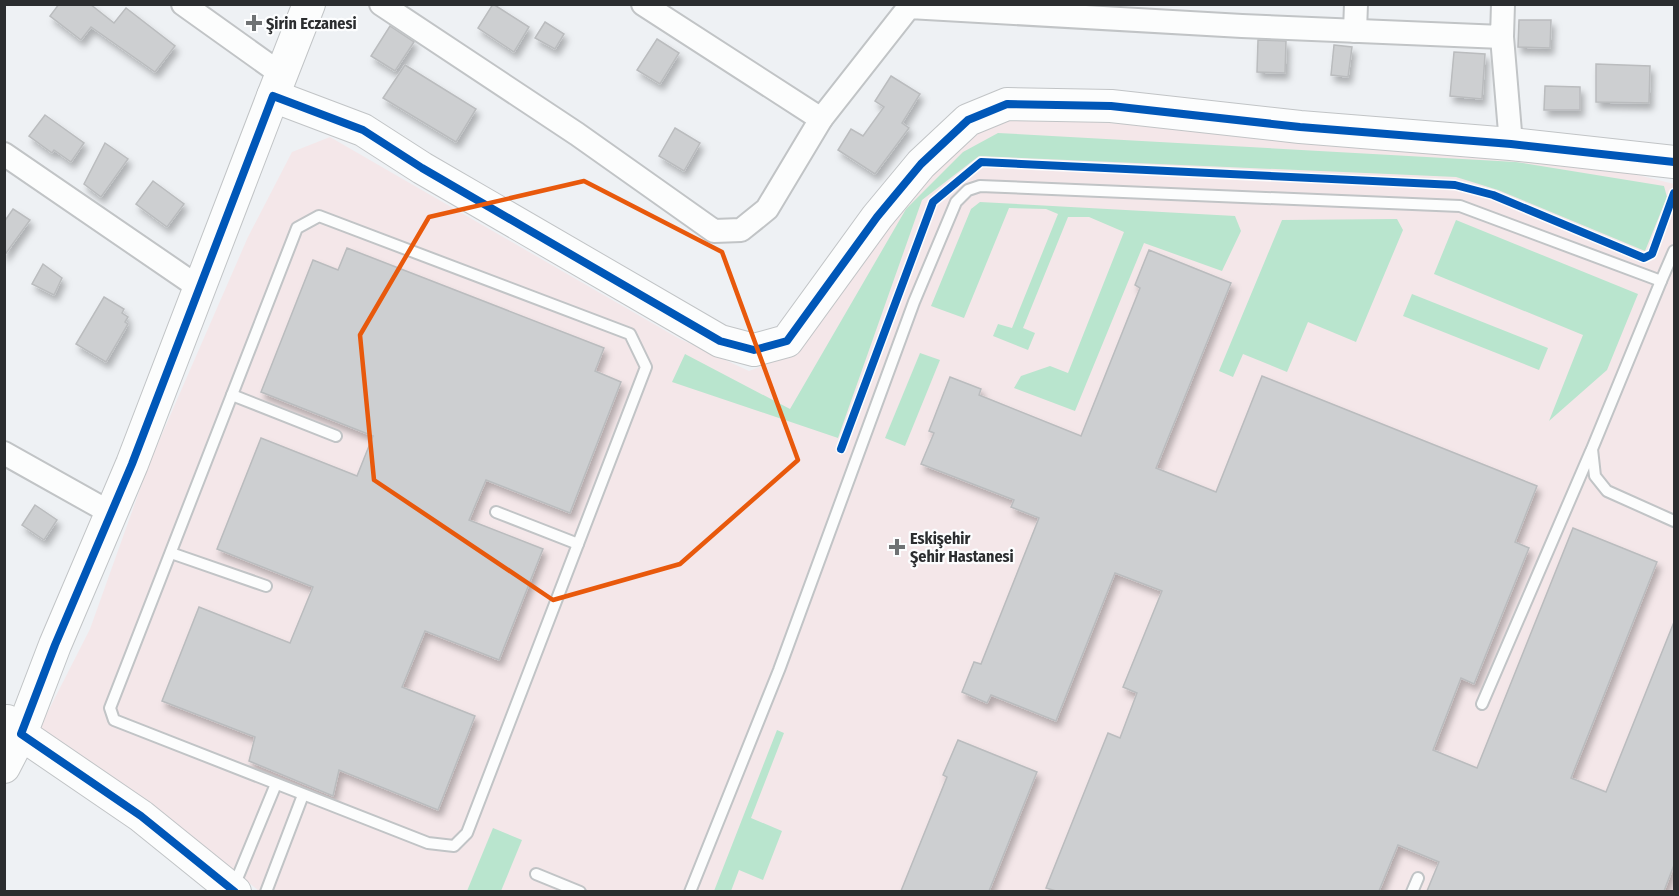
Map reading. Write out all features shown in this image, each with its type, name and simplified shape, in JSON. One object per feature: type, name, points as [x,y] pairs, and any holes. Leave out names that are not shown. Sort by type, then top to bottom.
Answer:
[{"type":"street","points":[[183,4],[277,85],[363,130],[422,168],[720,341],[754,350],[787,341],[877,217],[921,164],[968,120],[1006,104],[1111,106],[1674,162]]},
{"type":"street","points":[[4,767],[10,720],[35,698],[201,289],[309,4]]},
{"type":"street","points":[[381,4],[577,134],[714,231],[741,230],[767,209],[820,119],[908,5],[1220,15],[1355,31],[1502,37]]},
{"type":"street","points":[[643,4],[820,119]]},
{"type":"street","points":[[1355,31],[1356,4]]},
{"type":"street","points":[[1503,4],[1502,37],[1511,144]]},
{"type":"street","points":[[4,154],[201,289]]},
{"type":"street","points":[[4,453],[111,513]]},
{"type":"street","points":[[10,720],[141,816],[234,890]]},
{"type":"lane","points":[[690,891],[779,670],[914,302],[956,202],[968,190],[980,186],[1460,206],[1661,281]]},
{"type":"lane","points":[[319,216],[630,334],[646,367],[467,833],[454,846],[428,843],[114,720],[110,708],[232,395],[297,228],[319,216]]},
{"type":"lane","points":[[1482,704],[1592,449],[1674,250]]},
{"type":"lane","points":[[232,395],[336,436]]},
{"type":"lane","points":[[1592,449],[1595,476],[1607,491],[1674,521]]},
{"type":"lane","points":[[496,512],[578,544]]},
{"type":"lane","points":[[171,553],[266,586]]},
{"type":"lane","points":[[234,890],[276,784]]},
{"type":"lane","points":[[266,891],[303,795]]},
{"type":"lane","points":[[536,874],[580,891]]},
{"type":"lane","points":[[1412,891],[1418,878]]},
{"type":"highlighted area","points":[[584,181],[722,252],[798,460],[680,564],[553,600],[374,480],[360,335],[429,217]]},
{"type":"shaded area","name":"Eskişehir Şehir Hastanesi","points":[[990,115],[1288,135],[1509,143],[1674,184],[1674,891],[259,891],[146,799],[37,733],[90,629],[149,464],[248,237],[292,152],[330,137],[678,338],[749,371],[796,353],[877,221]]},
{"type":"green space","points":[[998,133],[1516,162],[1664,186],[1667,197],[1645,251],[1498,190],[1456,177],[979,156],[922,200],[838,438],[672,382],[685,354],[790,409],[906,209],[963,152]]},
{"type":"green space","points":[[980,202],[1235,216],[1241,231],[1222,271],[1144,243],[1075,411],[1014,388],[1021,376],[1050,366],[1068,373],[1124,232],[1089,217],[1068,217],[1023,328],[1035,333],[1028,350],[993,336],[998,324],[1012,328],[1058,214],[1046,209],[1009,208],[964,318],[931,306],[971,209]]},
{"type":"green space","points":[[1397,219],[1403,230],[1356,342],[1308,322],[1287,372],[1243,354],[1233,377],[1219,371],[1282,220]]},
{"type":"green space","points":[[1456,220],[1638,294],[1607,370],[1549,421],[1583,335],[1434,274]]},
{"type":"green space","points":[[1412,294],[1548,348],[1539,370],[1403,316]]},
{"type":"green space","points":[[920,353],[940,360],[905,446],[885,438]]},
{"type":"green space","points":[[777,730],[784,733],[751,818],[782,831],[763,880],[739,870],[731,891],[714,891]]},
{"type":"green space","points":[[493,828],[522,840],[501,891],[467,891]]},
{"type":"building","points":[[59,4],[90,4],[114,23],[126,8],[175,46],[155,72],[91,27],[81,40],[50,16]]},
{"type":"building","points":[[493,4],[529,27],[514,52],[478,28]]},
{"type":"building","points":[[1519,20],[1551,20],[1550,48],[1518,47]]},
{"type":"building","points":[[545,22],[564,34],[555,49],[535,38]]},
{"type":"building","points":[[390,26],[414,42],[395,71],[371,56]]},
{"type":"building","points":[[657,39],[679,53],[660,84],[637,70]]},
{"type":"building","points":[[1258,40],[1286,41],[1285,73],[1257,72]]},
{"type":"building","points":[[1334,45],[1352,47],[1348,77],[1331,75]]},
{"type":"building","points":[[1454,52],[1485,54],[1482,99],[1450,96]]},
{"type":"building","points":[[1596,64],[1650,66],[1649,103],[1596,102]]},
{"type":"building","points":[[405,65],[476,109],[456,142],[383,98]]},
{"type":"building","points":[[891,76],[920,94],[902,123],[909,128],[875,174],[838,150],[851,129],[863,136],[884,107],[875,101]]},
{"type":"building","points":[[1545,86],[1580,87],[1580,110],[1544,110]]},
{"type":"building","points":[[45,115],[84,143],[71,162],[54,150],[52,153],[29,136]]},
{"type":"building","points":[[675,128],[700,143],[684,171],[659,156]]},
{"type":"building","points":[[105,143],[128,159],[101,197],[84,184]]},
{"type":"building","points":[[153,181],[184,204],[167,227],[136,204]]},
{"type":"building","points":[[13,209],[30,220],[4,256],[4,222]]},
{"type":"building","points":[[347,248],[604,348],[595,371],[621,382],[570,513],[486,480],[469,520],[543,549],[499,660],[425,631],[402,687],[475,716],[438,810],[339,770],[333,796],[249,761],[255,737],[162,701],[199,607],[290,643],[313,587],[217,549],[261,438],[357,476],[373,436],[261,392],[313,260],[338,270]]},
{"type":"building","points":[[1149,250],[1231,283],[1156,468],[1216,492],[1262,376],[1537,486],[1515,542],[1529,548],[1474,684],[1461,678],[1433,750],[1477,768],[1573,528],[1657,562],[1571,778],[1606,792],[1674,622],[1674,865],[1664,891],[1427,891],[1439,862],[1398,845],[1379,891],[1056,891],[1046,888],[1108,733],[1120,738],[1137,693],[1123,687],[1162,591],[1115,573],[1056,721],[991,695],[987,703],[962,692],[974,662],[981,664],[1039,518],[1011,507],[1014,500],[921,464],[934,433],[929,431],[950,377],[981,389],[979,395],[1081,436],[1140,288],[1135,285]]},
{"type":"building","points":[[43,264],[62,278],[54,295],[32,284]]},
{"type":"building","points":[[104,297],[124,309],[122,313],[128,317],[125,322],[128,324],[106,362],[76,344]]},
{"type":"building","points":[[35,505],[57,520],[44,540],[22,525]]},
{"type":"building","points":[[958,740],[1037,772],[989,891],[901,891],[947,777],[943,775]]},
{"type":"cycle path","points":[[235,892],[141,816],[21,734],[55,645],[132,464],[273,96],[363,130],[422,168],[720,341],[754,350],[787,341],[877,217],[921,164],[968,120],[1007,104],[1111,106],[1300,127],[1511,144],[1674,162]]},
{"type":"cycle path","points":[[841,449],[933,202],[981,162],[1455,185],[1493,195],[1644,258],[1652,254],[1674,193]]},
{"type":"place","name":"Şirin Eczanesi","points":[[254,23]]},
{"type":"place","name":"Eskişehir Şehir Hastanesi","points":[[897,547]]}]
